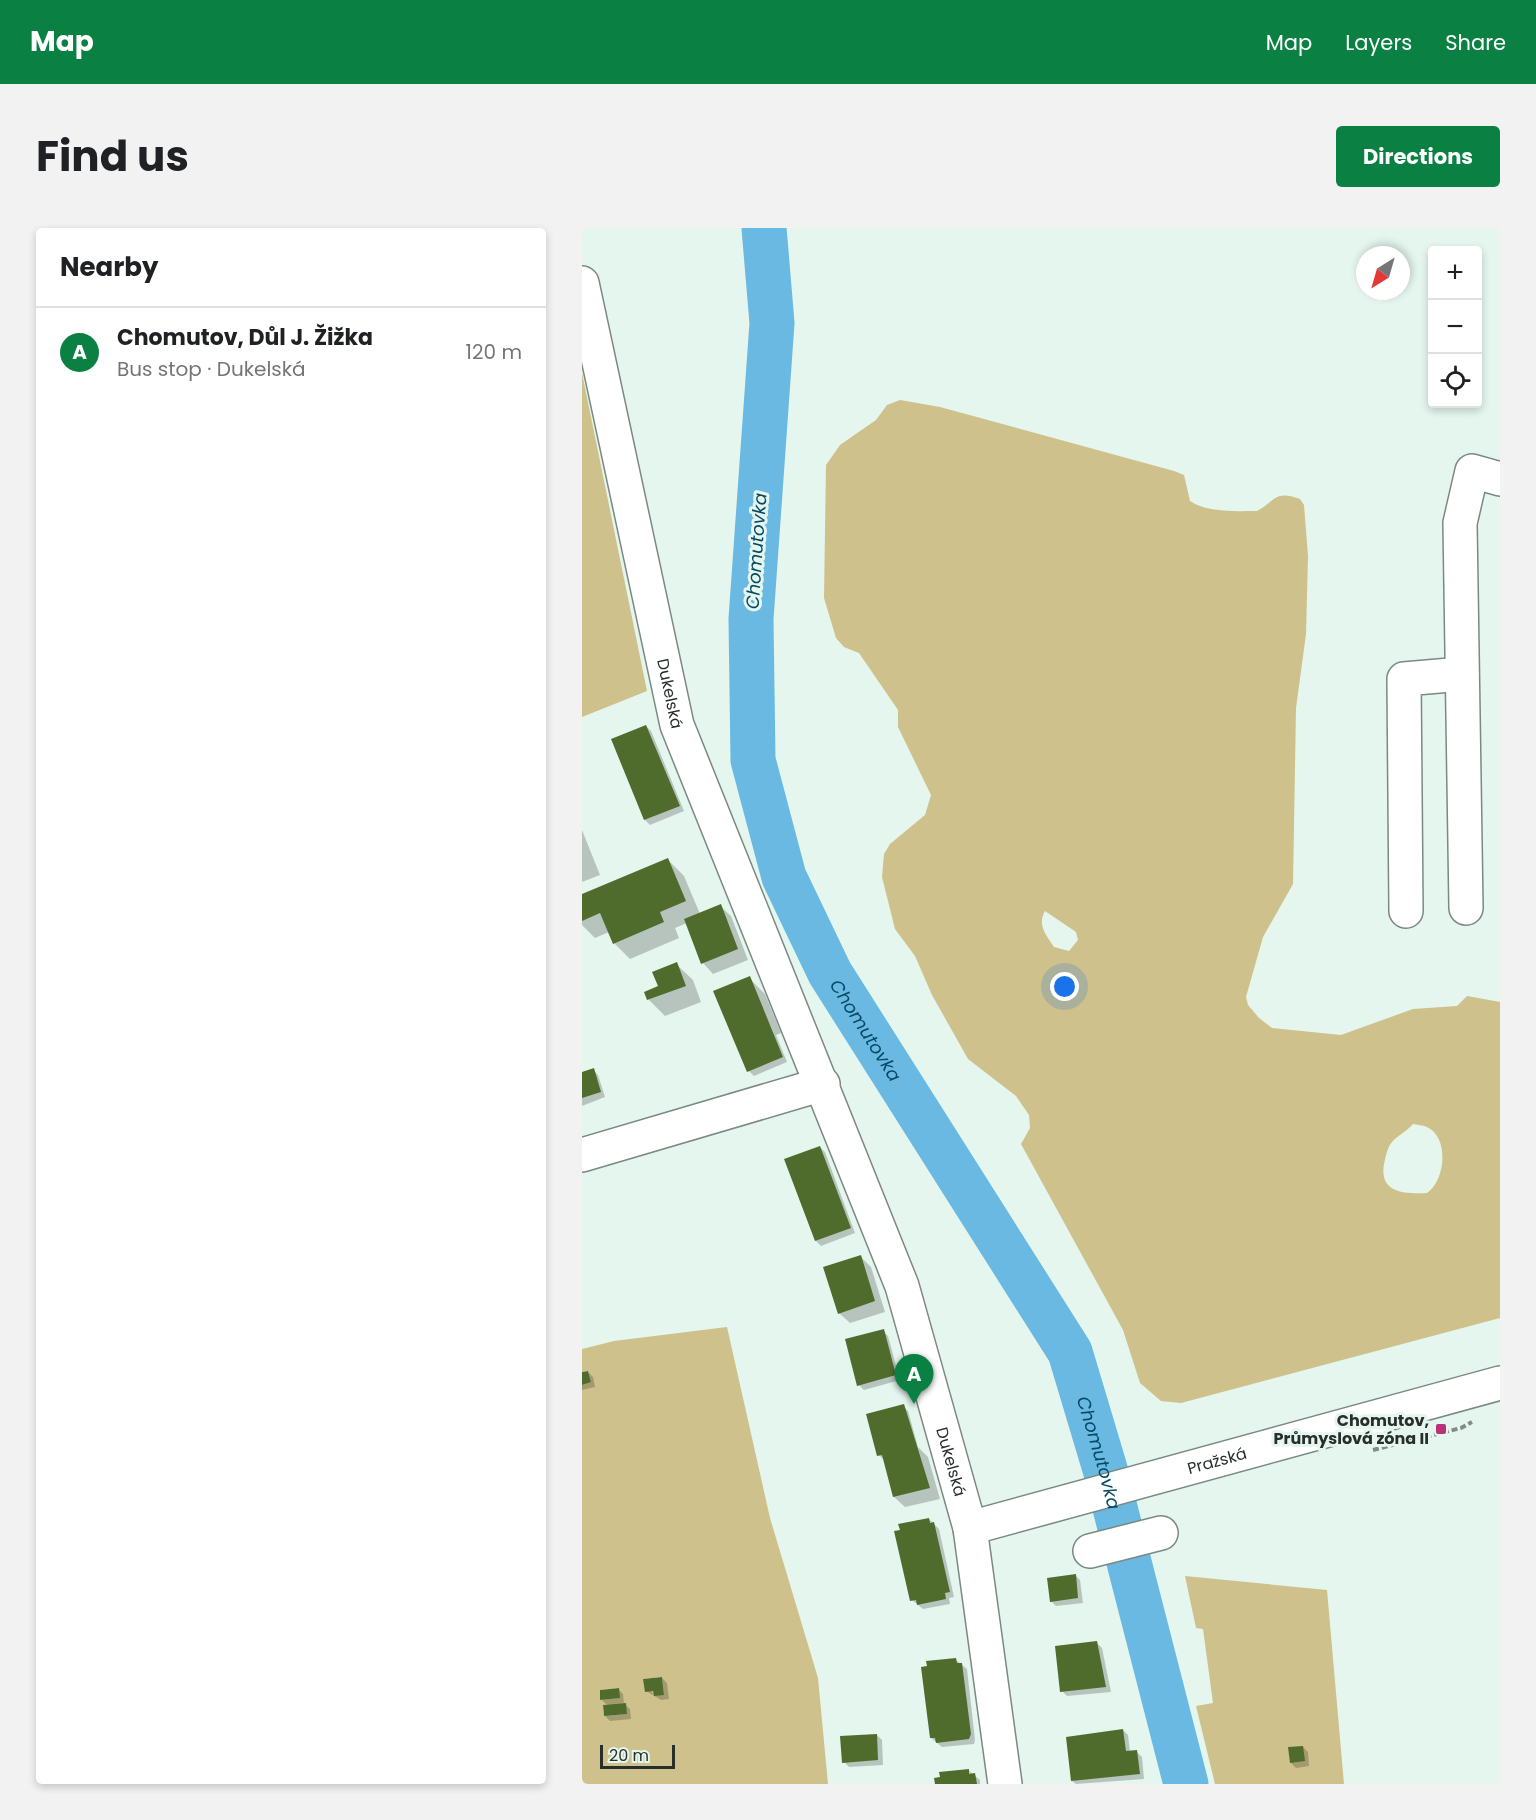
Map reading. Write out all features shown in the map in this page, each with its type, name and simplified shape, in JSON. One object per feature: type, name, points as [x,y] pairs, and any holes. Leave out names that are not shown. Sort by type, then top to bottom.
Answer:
[{"type":"street","name":"Dukelská","points":[[582,283],[677,725],[823,1084],[902,1286],[970,1528],[1005,1784]]},
{"type":"street","points":[[1466,908],[1460,523],[1472,471],[1500,479]]},
{"type":"street","points":[[1406,911],[1404,679],[1462,674]]},
{"type":"street","points":[[582,1155],[823,1084]]},
{"type":"street","name":"Pražská","points":[[970,1528],[1500,1383]]},
{"type":"street","points":[[1090,1551],[1161,1533]]},
{"type":"shaded area","points":[[582,373],[647,691],[582,717]]},
{"type":"shaded area","points":[[900,400],[940,407],[1174,471],[1184,475],[1190,501],[1205,508],[1257,511],[1280,496],[1300,499],[1304,505],[1308,556],[1306,634],[1296,708],[1293,884],[1263,937],[1246,997],[1248,1005],[1272,1028],[1341,1035],[1413,1009],[1457,1006],[1467,996],[1500,1002],[1500,1318],[1181,1403],[1161,1401],[1140,1383],[1123,1330],[1021,1144],[1030,1128],[1029,1115],[1016,1096],[968,1059],[932,995],[915,956],[895,929],[882,877],[884,854],[890,844],[925,815],[931,795],[898,727],[898,710],[859,653],[844,647],[836,638],[824,598],[826,465],[840,445],[876,420],[887,405]],"holes":[[[1045,911],[1076,932],[1078,940],[1069,951],[1054,947],[1046,934],[1042,925]],[[1413,1124],[1425,1126],[1434,1133],[1442,1150],[1438,1179],[1427,1193],[1395,1190],[1385,1181],[1383,1174],[1390,1144]]]},
{"type":"shaded area","points":[[727,1327],[770,1518],[818,1678],[828,1784],[582,1784],[582,1385],[591,1382],[588,1371],[582,1372],[582,1349],[614,1341]],"holes":[[[662,1677],[664,1694],[654,1695],[643,1679]],[[618,1688],[619,1698],[600,1700],[600,1690]],[[625,1703],[627,1714],[604,1716],[603,1705]]]},
{"type":"shaded area","points":[[1185,1576],[1327,1590],[1344,1784],[1215,1784],[1196,1706],[1213,1703],[1203,1629],[1196,1628]]},
{"type":"building","points":[[646,725],[680,806],[644,820],[611,739]]},
{"type":"building","points":[[668,858],[686,901],[660,912],[664,922],[613,944],[600,913],[582,921],[582,894]]},
{"type":"building","points":[[721,904],[738,949],[701,964],[684,919]]},
{"type":"building","points":[[677,962],[686,986],[647,1000],[644,992],[658,986],[652,972]]},
{"type":"building","points":[[750,976],[783,1057],[747,1072],[713,991]]},
{"type":"building","points":[[594,1068],[601,1092],[582,1098],[582,1072]]},
{"type":"building","points":[[820,1146],[851,1228],[815,1241],[784,1159]]},
{"type":"building","points":[[861,1255],[875,1301],[838,1314],[823,1267]]},
{"type":"building","points":[[884,1329],[896,1375],[857,1386],[845,1339]]},
{"type":"building","points":[[588,1371],[591,1382],[582,1385],[582,1372]]},
{"type":"building","points":[[904,1404],[930,1488],[893,1497],[882,1455],[877,1456],[866,1414]]},
{"type":"building","points":[[929,1518],[930,1523],[934,1522],[950,1592],[945,1593],[946,1599],[917,1605],[916,1600],[910,1601],[894,1531],[900,1530],[898,1524]]},
{"type":"building","points":[[1076,1574],[1078,1598],[1050,1602],[1047,1578]]},
{"type":"building","points":[[1097,1641],[1106,1687],[1060,1692],[1055,1646]]},
{"type":"building","points":[[956,1658],[957,1663],[962,1663],[971,1734],[969,1739],[936,1743],[935,1738],[930,1738],[921,1667],[927,1666],[926,1661]]},
{"type":"building","points":[[662,1677],[664,1695],[654,1696],[653,1691],[645,1692],[643,1679]]},
{"type":"building","points":[[619,1688],[620,1698],[600,1700],[600,1690]]},
{"type":"building","points":[[626,1703],[627,1714],[604,1716],[603,1705]]},
{"type":"building","points":[[1123,1729],[1126,1751],[1137,1750],[1140,1774],[1071,1781],[1066,1737]]},
{"type":"building","points":[[877,1734],[878,1760],[842,1763],[840,1736]]},
{"type":"building","points":[[1303,1746],[1305,1761],[1290,1763],[1288,1747]]},
{"type":"building","points":[[969,1769],[969,1774],[975,1773],[977,1784],[935,1784],[934,1778],[940,1777],[939,1772]]},
{"type":"waterway","name":"Chomutovka","points":[[764,228],[772,323],[751,619],[753,760],[784,877],[830,973],[1070,1352],[1105,1469],[1186,1784]]},
{"type":"place","name":"Chomutov, Důl J. Žižka","points":[[914,1404]]},
{"type":"place","name":"Chomutov, Průmyslová zóna II","points":[[1441,1429]]}]
